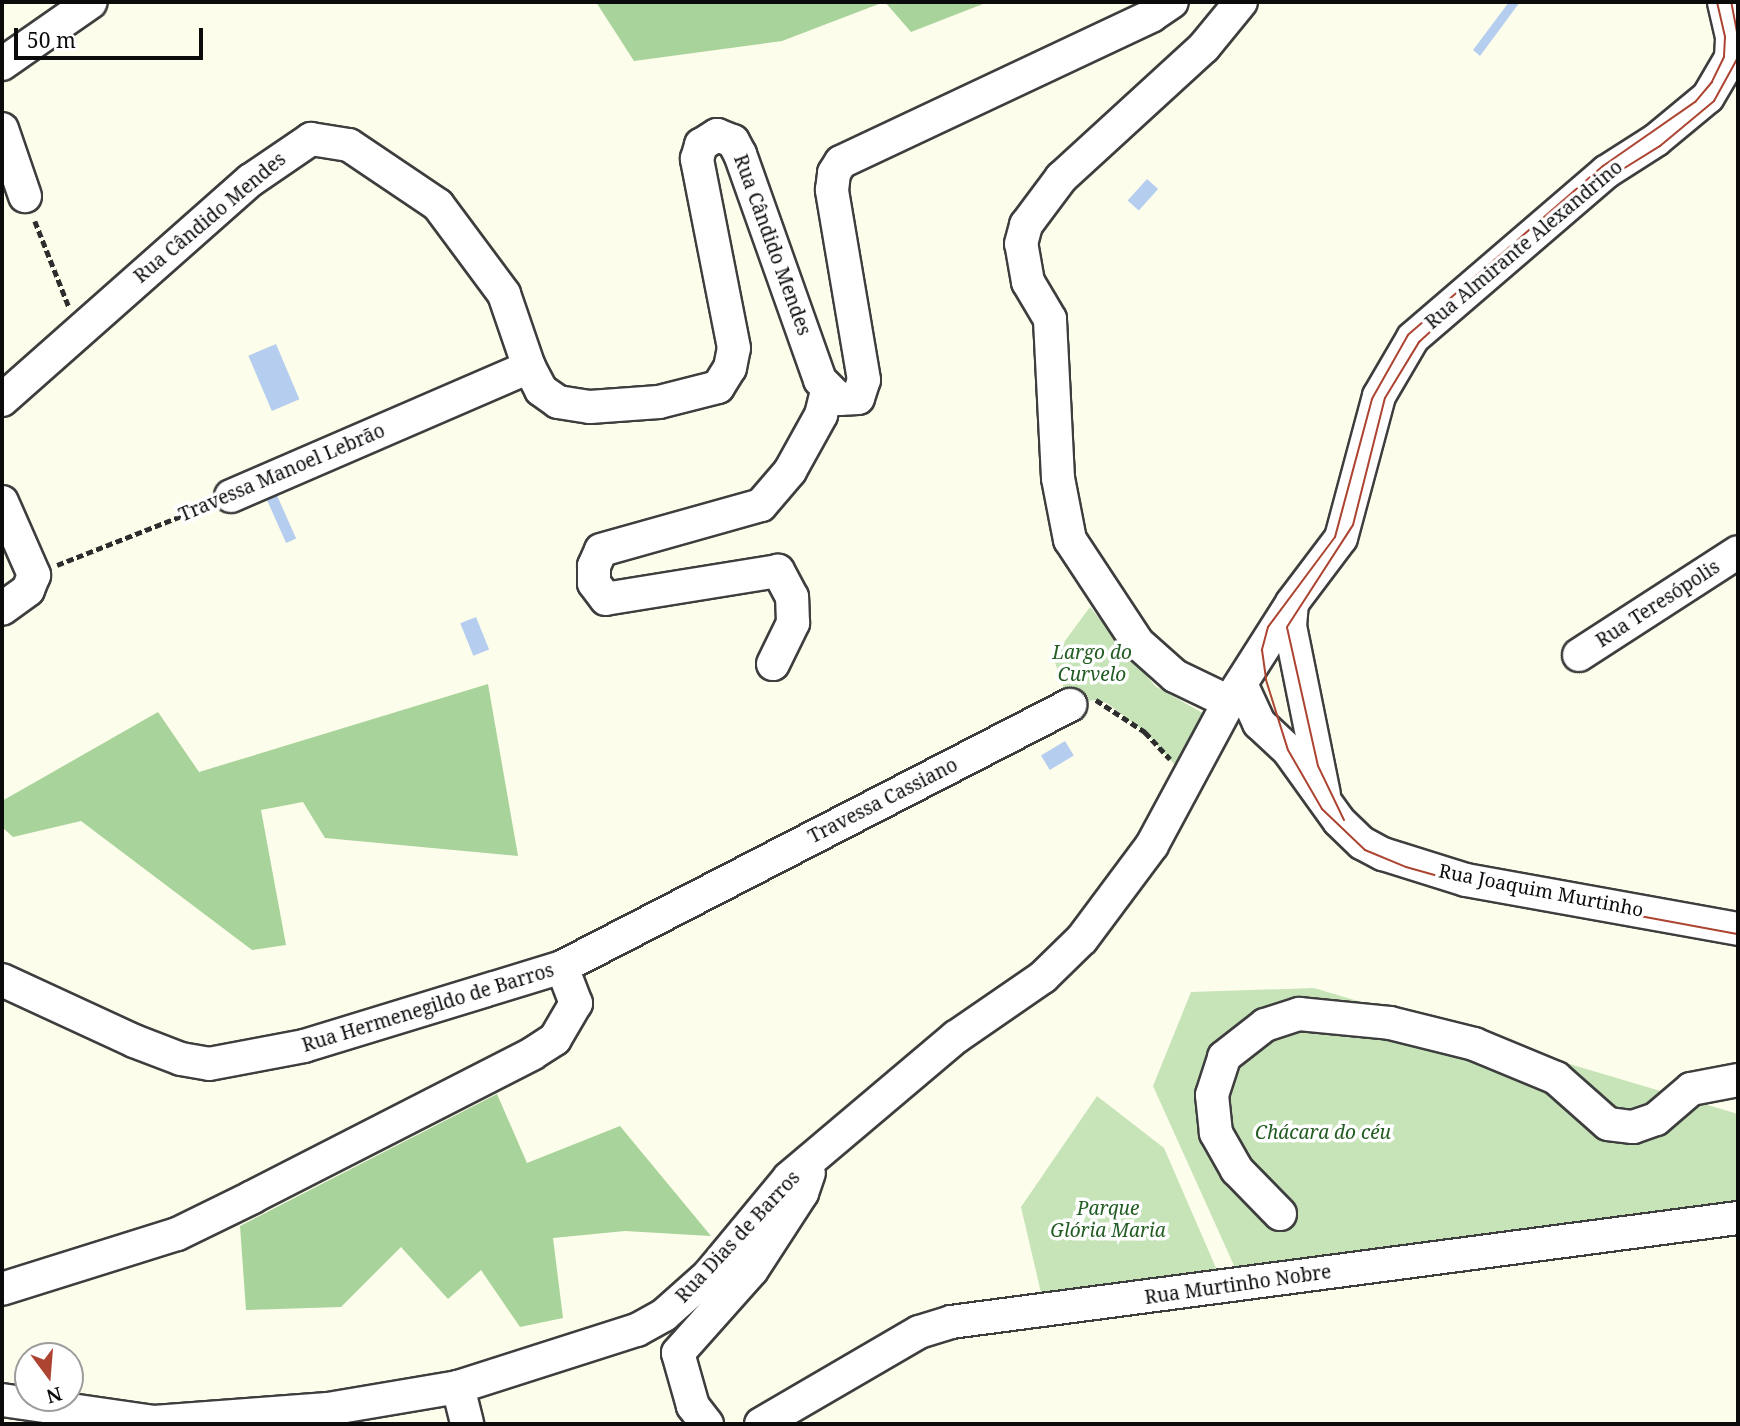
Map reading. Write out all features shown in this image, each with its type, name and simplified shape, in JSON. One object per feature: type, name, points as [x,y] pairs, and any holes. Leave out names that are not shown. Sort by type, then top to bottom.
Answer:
[{"type":"street","points":[[2,64],[91,2]]},
{"type":"street","points":[[773,664],[793,623],[792,597],[778,571],[606,599],[594,583],[594,566],[601,550],[761,505],[790,471],[821,415],[827,391],[850,400],[864,391],[834,209],[834,173],[841,162],[1151,16],[1172,2]]},
{"type":"street","points":[[1236,694],[1175,677],[1138,643],[1070,540],[1058,478],[1050,319],[1028,282],[1021,244],[1026,225],[1061,178],[1165,86],[1241,2]]},
{"type":"street","name":"Rua Almirante Alexandrino","points":[[1213,732],[1292,603],[1341,538],[1379,396],[1413,338],[1606,172],[1656,140],[1709,97],[1731,58],[1732,37],[1724,2]]},
{"type":"street","points":[[2,129],[25,196]]},
{"type":"street","name":"Rua Cândido Mendes","points":[[2,400],[78,330],[282,155],[311,139],[349,145],[438,205],[504,293],[529,367],[541,390],[558,402],[590,407],[659,402],[718,387],[730,368],[734,348],[697,159],[701,145],[724,135],[733,141],[740,154],[827,391]]},
{"type":"street","name":"Travessa Manoel Lebrão","points":[[231,496],[529,367]]},
{"type":"street","points":[[2,502],[34,575],[28,590],[2,609]]},
{"type":"street","name":"Rua Teresópolis","points":[[1579,656],[1738,552]]},
{"type":"street","points":[[1292,603],[1290,626],[1325,801]]},
{"type":"street","name":"Rua Joaquim Murtinho","points":[[1236,694],[1259,723],[1289,750],[1325,801],[1362,843],[1403,861],[1466,880],[1738,929]]},
{"type":"street","name":"Travessa Cassiano","points":[[562,967],[1070,705]]},
{"type":"street","name":"Rua Dias de Barros","points":[[2,1400],[154,1422],[214,1421],[328,1409],[458,1387],[652,1324],[708,1276],[789,1178],[956,1037],[1057,964],[1152,845],[1189,781],[1213,732]]},
{"type":"street","name":"Rua Hermenegildo de Barros","points":[[2,980],[134,1041],[181,1059],[209,1064],[304,1046],[562,967],[576,1003],[555,1039],[531,1054],[177,1234],[2,1289]]},
{"type":"street","points":[[1280,1214],[1237,1170],[1216,1133],[1212,1095],[1224,1058],[1265,1025],[1300,1014],[1390,1023],[1474,1044],[1556,1078],[1608,1124],[1633,1127],[1656,1119],[1691,1089],[1738,1080]]},
{"type":"street","points":[[707,1424],[688,1396],[678,1353],[752,1270],[802,1193],[812,1158]]},
{"type":"street","name":"Rua Murtinho Nobre","points":[[761,1424],[919,1332],[951,1322],[1738,1218]]},
{"type":"street","points":[[458,1387],[467,1424]]},
{"type":"path","points":[[25,196],[78,330]]},
{"type":"path","name":"Travessa Manoel Lebrão","points":[[34,575],[231,496]]},
{"type":"path","points":[[1070,705],[1094,700],[1107,703],[1145,732],[1189,781]]},
{"type":"green space","points":[[596,2],[884,2],[782,41],[634,61]]},
{"type":"green space","points":[[885,2],[988,2],[911,32]]},
{"type":"green space","name":"Largo do Curvelo","points":[[1090,607],[1155,686],[1215,720],[1183,774],[1145,732],[1107,703],[1094,700],[1070,705],[1053,657]]},
{"type":"green space","points":[[488,684],[518,856],[325,838],[303,802],[261,810],[286,945],[252,950],[81,821],[13,837],[2,827],[2,801],[158,712],[199,772]]},
{"type":"green space","name":"Chácara do céu","points":[[1314,988],[1738,1114],[1738,1215],[1241,1281],[1153,1086],[1191,992]]},
{"type":"green space","points":[[497,1094],[527,1163],[620,1126],[711,1236],[625,1231],[553,1238],[563,1318],[520,1327],[481,1270],[448,1299],[401,1247],[341,1307],[246,1310],[240,1226]]},
{"type":"green space","name":"Parque Glória Maria","points":[[1097,1096],[1164,1148],[1223,1284],[1045,1310],[1021,1207]]},
{"type":"water","points":[[1509,2],[1520,2],[1480,56],[1473,50]]},
{"type":"water","points":[[1147,179],[1158,189],[1139,211],[1128,201]]},
{"type":"water","points":[[276,344],[299,399],[272,411],[248,356]]},
{"type":"water","points":[[275,491],[296,539],[286,543],[265,495]]},
{"type":"water","points":[[476,617],[489,649],[473,656],[460,623]]},
{"type":"water","points":[[1065,741],[1074,756],[1050,770],[1041,755]]},
{"type":"tram line","points":[[1717,2],[1725,37],[1724,57],[1712,82],[1695,102],[1603,166],[1408,335],[1372,399],[1335,537],[1268,627],[1262,650],[1266,680],[1288,750],[1322,809],[1365,850],[1406,867],[1467,884],[1738,934]]},
{"type":"tram line","points":[[1344,820],[1318,766],[1287,627],[1353,525],[1385,398],[1419,342],[1469,296],[1610,177],[1660,146],[1714,101],[1737,59],[1738,37],[1731,2]]}]
